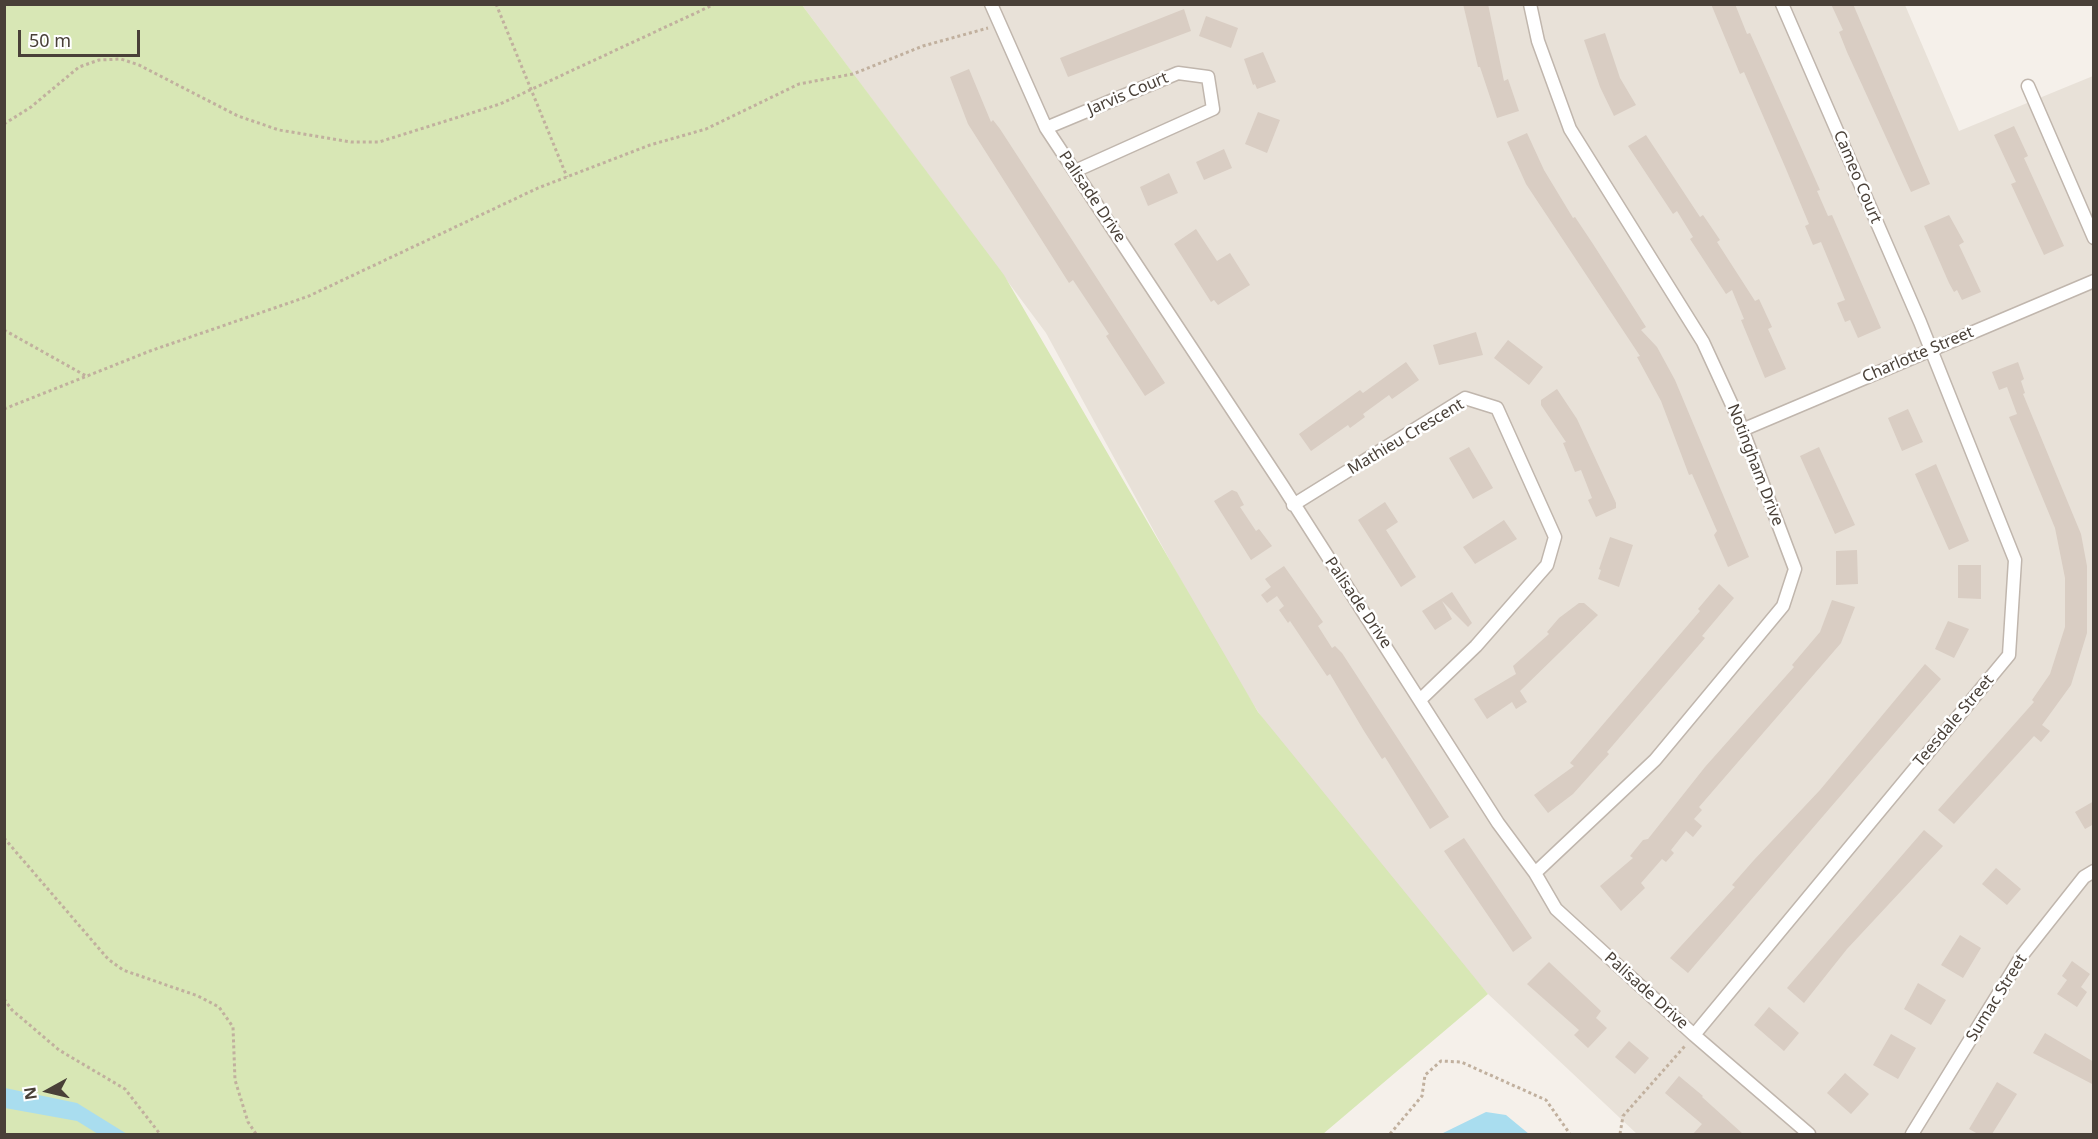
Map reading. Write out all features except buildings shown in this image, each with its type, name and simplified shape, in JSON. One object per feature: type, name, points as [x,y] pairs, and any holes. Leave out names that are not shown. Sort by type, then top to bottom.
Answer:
[{"type":"street","name":"Palisade Drive","points":[[991,4],[1046,128],[1282,485],[1293,506],[1421,699],[1498,823],[1536,873],[1556,909],[1694,1035],[1809,1134]]},
{"type":"street","name":"Notingham Drive","points":[[1530,4],[1538,41],[1570,129],[1703,342],[1742,430],[1795,569],[1783,606],[1655,760],[1536,873]]},
{"type":"street","name":"Cameo Court","points":[[1782,4],[1929,350]]},
{"type":"street","name":"Jarvis Court","points":[[1046,128],[1178,72],[1208,77],[1213,109],[1075,171]]},
{"type":"street","points":[[2028,86],[2094,238]]},
{"type":"street","name":"Charlotte Street","points":[[1742,430],[2094,281]]},
{"type":"street","name":"Teesdale Street","points":[[1694,1035],[2008,655],[2015,560],[1929,350]]},
{"type":"street","name":"Mathieu Crescent","points":[[1293,506],[1466,398],[1497,408],[1555,537],[1547,565],[1476,646],[1421,699]]},
{"type":"street","name":"Sumac Street","points":[[1912,1134],[2023,954],[2084,878],[2094,871]]},
{"type":"path","points":[[496,4],[567,177]]},
{"type":"path","points":[[4,124],[31,107],[79,67],[99,60],[121,59],[140,65],[238,116],[279,130],[351,142],[380,142],[500,104],[715,4]]},
{"type":"path","points":[[4,409],[150,351],[309,296],[567,177],[650,145],[706,129],[799,84],[853,74],[923,46],[1000,24]]},
{"type":"path","points":[[4,330],[88,377]]},
{"type":"path","points":[[4,838],[108,959],[123,970],[198,996],[219,1007],[233,1027],[236,1080],[248,1122],[256,1134]]},
{"type":"path","points":[[4,999],[12,1010],[59,1050],[125,1089],[159,1134]]},
{"type":"path","points":[[1620,1134],[1623,1116],[1694,1035]]},
{"type":"path","points":[[1390,1134],[1422,1096],[1425,1075],[1440,1061],[1461,1062],[1546,1100],[1570,1134]]},
{"type":"shaded area","points":[[802,5],[1905,5],[1959,131],[2093,76],[2093,1134],[1637,1134],[1488,994],[1298,775],[1216,645],[1046,333]]},
{"type":"green space","points":[[5,5],[802,5],[1004,275],[1258,712],[1488,994],[1323,1134],[5,1134]]},
{"type":"water","points":[[5,1088],[77,1103],[127,1134],[98,1134],[77,1121],[5,1108]]},
{"type":"water","points":[[1486,1112],[1506,1115],[1529,1134],[1441,1134]]}]
